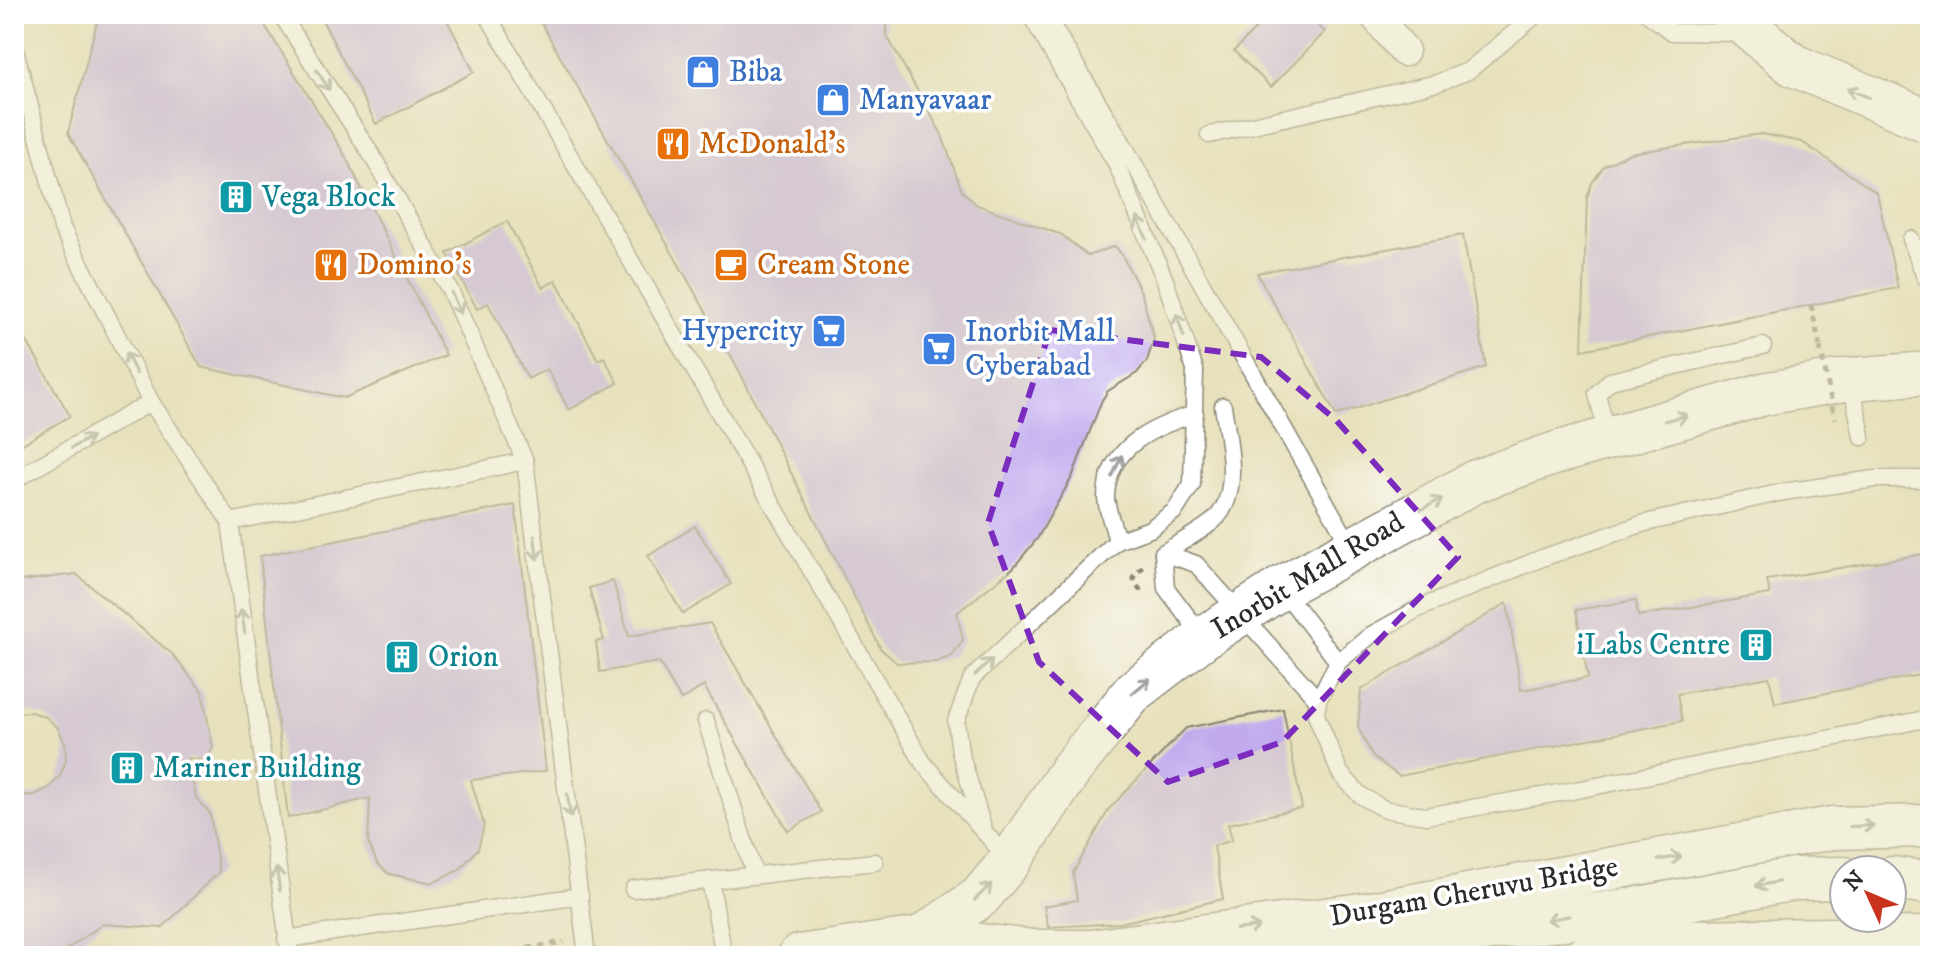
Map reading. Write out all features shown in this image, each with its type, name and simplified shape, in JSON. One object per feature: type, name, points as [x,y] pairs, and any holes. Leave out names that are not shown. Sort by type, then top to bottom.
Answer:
[{"type":"main road","points":[[1743,24],[1793,65],[1930,122]]},
{"type":"main road","name":"Inorbit Mall Road","points":[[799,956],[920,938],[980,897],[1010,861],[1072,768],[1134,691],[1203,638],[1281,588],[1476,481],[1608,437],[1764,394],[1850,379],[1930,373]]},
{"type":"main road","name":"Durgam Cheruvu Bridge","points":[[920,938],[1033,951],[1091,951],[1376,912],[1832,828],[1903,824],[1930,826]]},
{"type":"main road","name":"Durgam Cheruvu Bridge","points":[[1298,956],[1635,909],[1795,879],[1828,878]]},
{"type":"main road","points":[[1908,880],[1930,883]]},
{"type":"main road","points":[[1587,956],[1672,941],[1930,938]]},
{"type":"street","points":[[1374,14],[1404,51]]},
{"type":"lane","points":[[281,14],[371,154],[450,290],[525,461],[586,947]]},
{"type":"lane","points":[[487,14],[924,764],[1010,861]]},
{"type":"lane","points":[[984,830],[957,736],[956,721],[972,678],[1117,541],[1150,529],[1175,511],[1192,484],[1195,370],[1165,280],[1118,170],[1030,14]]},
{"type":"lane","points":[[1045,14],[1120,139],[1351,547]]},
{"type":"lane","points":[[1209,135],[1437,83],[1468,71],[1537,14]]},
{"type":"lane","points":[[1648,14],[1672,32],[1743,24]]},
{"type":"lane","points":[[14,46],[62,228],[151,402],[230,522],[290,956]]},
{"type":"lane","points":[[1118,170],[1120,139]]},
{"type":"lane","points":[[1911,239],[1925,277],[1930,280]]},
{"type":"lane","points":[[1608,437],[1597,394],[1610,381],[1763,346]]},
{"type":"lane","points":[[1850,379],[1862,437]]},
{"type":"lane","points":[[14,480],[151,402]]},
{"type":"lane","points":[[1163,553],[1215,520],[1228,498],[1231,457],[1223,406]]},
{"type":"lane","points":[[1117,541],[1106,498],[1122,455],[1138,436],[1157,425],[1195,414]]},
{"type":"lane","points":[[230,522],[525,461]]},
{"type":"lane","points":[[1930,479],[1875,479],[1783,492],[1645,523],[1542,558],[1420,608],[1371,635],[1338,662],[1318,700],[1316,715],[1340,773],[1360,795],[1384,809],[1426,816],[1582,789],[1930,718]]},
{"type":"lane","points":[[1163,553],[1196,564],[1238,615],[1318,700]]},
{"type":"lane","points":[[1163,553],[1166,588],[1203,638]]},
{"type":"lane","points":[[1281,588],[1338,662]]},
{"type":"lane","points":[[706,721],[755,876]]},
{"type":"lane","points":[[633,889],[875,862]]},
{"type":"lane","points":[[710,880],[724,956]]},
{"type":"lane","points":[[286,939],[580,896]]},
{"type":"path","points":[[1811,305],[1835,419]]},
{"type":"path","points":[[480,956],[586,947]]},
{"type":"highlighted area","points":[[1050,330],[1261,357],[1336,420],[1458,557],[1282,742],[1168,782],[1039,662],[988,523]]},
{"type":"building","name":"Vega Block","points":[[99,14],[258,14],[342,150],[446,355],[344,398],[201,367],[68,133]]},
{"type":"building","points":[[319,14],[444,14],[474,72],[376,124]]},
{"type":"building","name":"Inorbit Mall Cyberabad","points":[[536,14],[886,14],[886,34],[941,133],[962,191],[977,205],[1062,235],[1088,256],[1115,246],[1122,255],[1141,292],[1154,338],[1147,361],[1137,373],[1108,391],[1102,400],[1072,477],[1037,539],[1013,568],[957,613],[963,640],[952,656],[936,662],[897,663],[881,649],[734,361]]},
{"type":"building","points":[[1270,14],[1306,14],[1325,32],[1271,87],[1234,51]]},
{"type":"building","points":[[1761,134],[1802,142],[1877,193],[1898,288],[1582,350],[1587,198],[1592,183],[1604,166],[1630,153]]},
{"type":"building","points":[[507,221],[543,288],[556,280],[598,360],[604,357],[618,383],[569,410],[547,369],[528,379],[488,303],[477,309],[447,253]]},
{"type":"building","points":[[1463,235],[1486,367],[1336,415],[1257,273]]},
{"type":"building","points":[[14,319],[70,416],[14,449]]},
{"type":"building","name":"Orion","points":[[515,505],[546,771],[471,780],[484,825],[478,849],[459,870],[433,883],[389,874],[377,863],[368,842],[370,798],[288,818],[260,556]]},
{"type":"building","points":[[695,526],[731,584],[683,614],[648,556]]},
{"type":"building","name":"iLabs Centre","points":[[1930,553],[1930,673],[1775,703],[1769,677],[1677,694],[1682,721],[1399,776],[1373,757],[1358,727],[1361,690],[1507,603],[1521,690],[1588,678],[1576,610],[1636,600],[1638,616],[1770,594],[1767,580]]},
{"type":"building","name":"Mariner Building","points":[[76,574],[172,654],[202,691],[213,747],[206,761],[188,758],[196,798],[210,813],[219,872],[162,928],[103,924],[57,956],[47,956],[14,950],[14,796],[35,795],[49,788],[60,776],[66,760],[65,743],[58,728],[46,717],[31,712],[14,713],[14,582]]},
{"type":"building","points":[[613,581],[629,636],[710,623],[821,812],[788,831],[704,686],[681,700],[659,662],[600,672],[596,642],[604,640],[589,588]]},
{"type":"building","points":[[1283,709],[1302,808],[1228,824],[1232,840],[1214,846],[1223,899],[1120,923],[1048,927],[1044,906],[1077,900],[1073,873],[1109,809],[1186,728]]},
{"type":"place","name":"Biba","points":[[703,72]]},
{"type":"place","name":"Manyavaar","points":[[833,100]]},
{"type":"place","name":"McDonald's","points":[[673,144]]},
{"type":"place","name":"Vega Block","points":[[236,197]]},
{"type":"place","name":"Domino's","points":[[331,265]]},
{"type":"place","name":"Cream Stone","points":[[731,265]]},
{"type":"place","name":"Hypercity","points":[[829,331]]},
{"type":"place","name":"Inorbit Mall Cyberabad","points":[[939,349]]},
{"type":"place","name":"iLabs Centre","points":[[1756,645]]},
{"type":"place","name":"Orion","points":[[402,657]]},
{"type":"place","name":"Mariner Building","points":[[127,768]]}]
